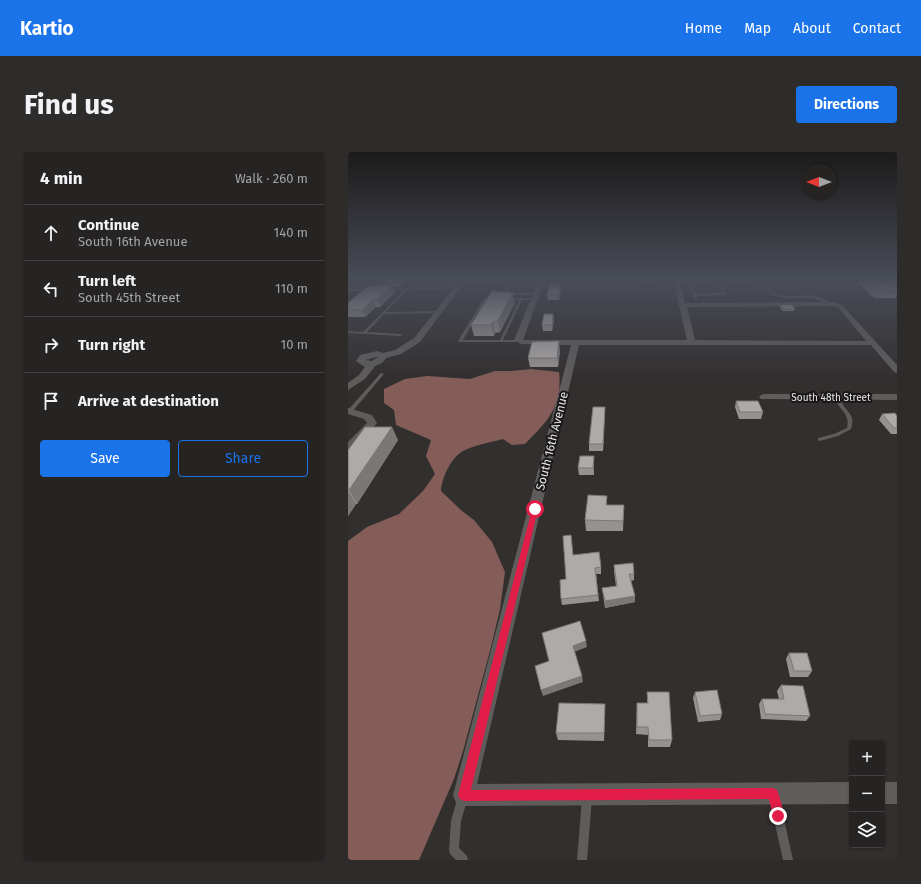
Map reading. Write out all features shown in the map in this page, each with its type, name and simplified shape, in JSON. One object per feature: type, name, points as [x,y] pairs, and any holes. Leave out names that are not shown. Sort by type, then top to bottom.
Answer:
[{"type":"street","points":[[348,359],[361,358],[374,354],[380,354],[383,356],[398,352],[417,340],[434,312]]},
{"type":"street","points":[[529,312],[518,340],[519,341],[873,343]]},
{"type":"street","points":[[684,312],[692,343]]},
{"type":"street","points":[[845,312],[897,370]]},
{"type":"street","name":"South 16th Avenue","points":[[464,795],[576,342]]},
{"type":"street","points":[[361,358],[361,363],[371,364],[381,360],[383,356]]},
{"type":"street","points":[[348,387],[361,377],[371,364]]},
{"type":"street","name":"South 48th Street","points":[[764,397],[897,397]]},
{"type":"street","points":[[348,449],[372,423],[368,417],[349,411]]},
{"type":"street","points":[[464,795],[849,793]]},
{"type":"street","points":[[885,793],[897,793]]},
{"type":"lane","points":[[364,332],[384,313],[432,312]]},
{"type":"lane","points":[[478,312],[460,341],[519,341]]},
{"type":"lane","points":[[501,341],[515,312]]},
{"type":"lane","points":[[348,332],[400,335]]},
{"type":"lane","points":[[349,411],[382,374]]},
{"type":"lane","points":[[820,439],[836,436],[849,429],[851,419],[840,404],[837,397]]},
{"type":"lane","points":[[773,794],[788,860]]},
{"type":"lane","points":[[463,860],[454,850],[456,821],[464,795]]},
{"type":"lane","points":[[582,860],[587,795]]},
{"type":"shaded area","points":[[531,369],[559,372],[560,384],[556,404],[546,421],[525,444],[512,445],[503,439],[463,451],[455,458],[448,468],[441,491],[474,520],[492,542],[505,572],[500,609],[491,647],[454,779],[419,860],[348,860],[348,541],[367,527],[399,514],[423,491],[435,474],[426,456],[431,440],[396,425],[394,410],[384,403],[384,389],[405,379],[427,376],[470,379],[495,371]]},
{"type":"building","points":[[479,312],[503,312],[498,321],[493,322],[491,325],[471,325]]},
{"type":"building","points":[[544,314],[553,314],[552,325],[542,325]]},
{"type":"building","points":[[559,341],[557,358],[528,358],[532,342]]},
{"type":"building","points":[[736,401],[758,401],[763,412],[740,412]]},
{"type":"building","points":[[593,407],[605,407],[603,444],[589,444]]},
{"type":"building","points":[[895,413],[897,416],[897,428],[894,428],[882,414]]},
{"type":"building","points":[[365,427],[392,427],[348,490],[348,450]]},
{"type":"building","points":[[580,456],[594,456],[593,468],[578,468]]},
{"type":"building","points":[[588,495],[607,496],[606,505],[624,505],[623,521],[585,520]]},
{"type":"building","points":[[571,535],[573,555],[599,552],[601,567],[595,568],[598,595],[561,599],[560,580],[566,579],[563,536]]},
{"type":"building","points":[[633,563],[634,574],[629,574],[635,596],[605,601],[602,588],[617,586],[614,565]]},
{"type":"building","points":[[580,621],[586,641],[573,646],[582,676],[541,690],[535,666],[549,661],[542,633]]},
{"type":"building","points":[[789,653],[807,653],[812,671],[794,671]]},
{"type":"building","points":[[781,685],[803,686],[810,716],[765,714],[762,699],[784,699]]},
{"type":"building","points":[[717,690],[722,714],[700,716],[695,692]]},
{"type":"building","points":[[647,692],[669,692],[672,740],[649,740],[648,727],[637,727],[637,703],[648,703]]},
{"type":"building","points":[[559,703],[605,704],[604,733],[556,733]]},
{"type":"route","points":[[535,509],[464,795],[773,794],[778,816]]}]
